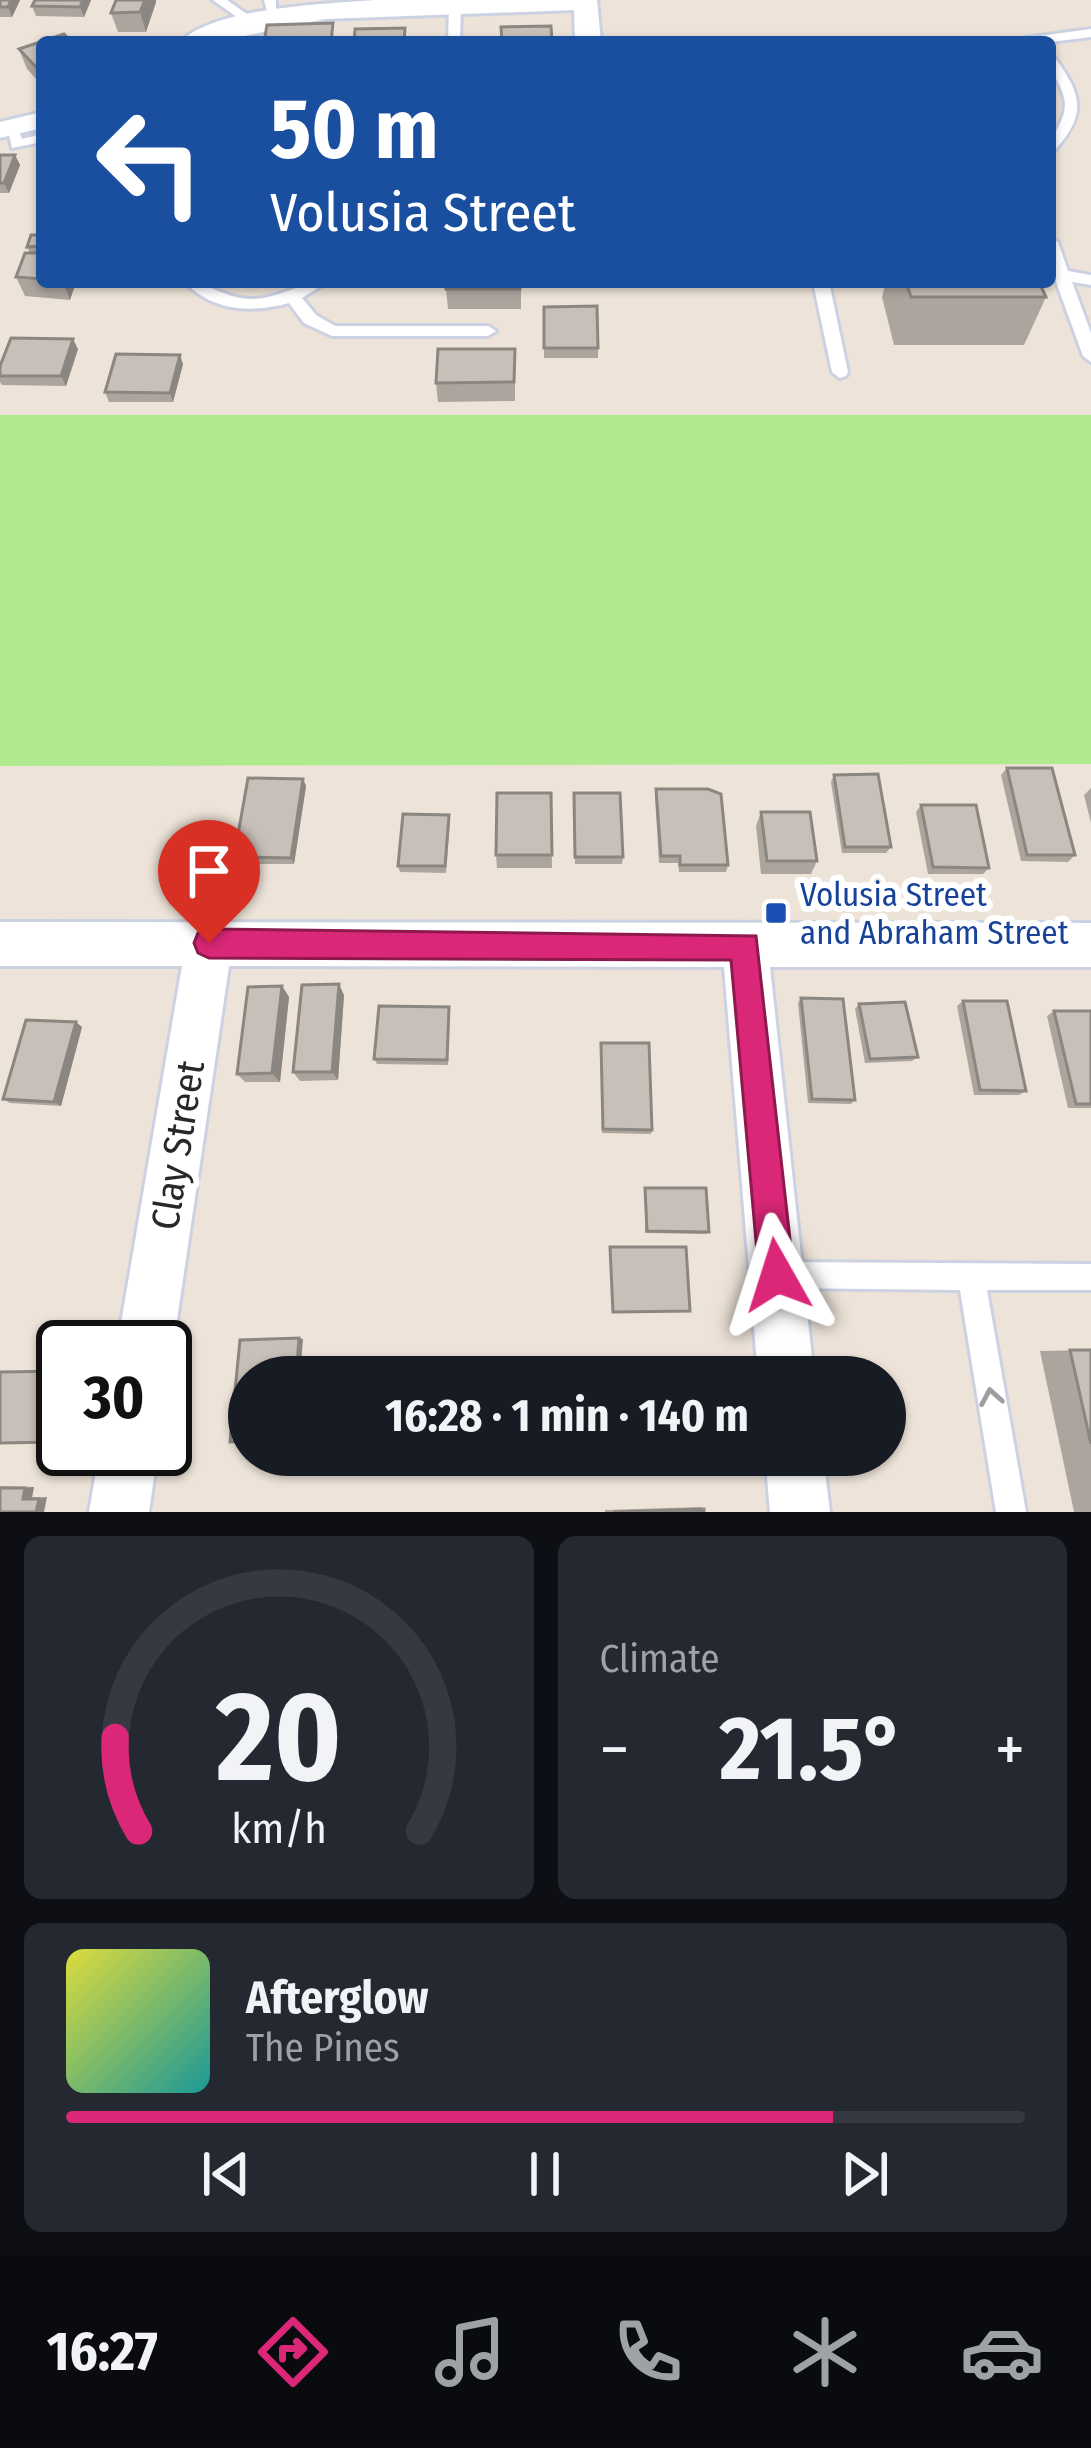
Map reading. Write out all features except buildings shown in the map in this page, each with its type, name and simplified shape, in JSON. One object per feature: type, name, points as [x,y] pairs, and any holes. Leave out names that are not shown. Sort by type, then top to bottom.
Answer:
[{"type":"street","points":[[205,36],[271,6],[498,2],[586,2],[588,36]]},
{"type":"street","points":[[6,129],[36,122]]},
{"type":"street","name":"Clay Street","points":[[149,1320],[209,943]]},
{"type":"street","points":[[0,944],[1091,945]]},
{"type":"street","points":[[745,946],[785,1356]]},
{"type":"street","points":[[118,1512],[124,1476]]},
{"type":"street","points":[[796,1476],[800,1512]]},
{"type":"lane","points":[[219,0],[245,17]]},
{"type":"lane","points":[[454,5],[454,36]]},
{"type":"lane","points":[[1056,38],[1091,33]]},
{"type":"lane","points":[[1056,69],[1066,81],[1073,108],[1068,130],[1056,141]]},
{"type":"lane","points":[[6,129],[17,145],[36,140]]},
{"type":"lane","points":[[1056,273],[1091,280]]},
{"type":"lane","points":[[1056,275],[1091,356]]},
{"type":"lane","points":[[198,288],[238,304],[292,297],[308,288]]},
{"type":"lane","points":[[821,288],[840,372]]},
{"type":"lane","points":[[292,297],[310,319],[332,331],[488,332]]},
{"type":"lane","points":[[777,1275],[1091,1277]]},
{"type":"lane","points":[[971,1276],[1011,1512]]},
{"type":"green space","points":[[0,415],[1091,415],[1091,764],[0,766]]},
{"type":"place","name":"Volusia Street and Abraham Street","points":[[776,913]]},
{"type":"route","points":[[209,943],[745,946],[777,1275]]}]
